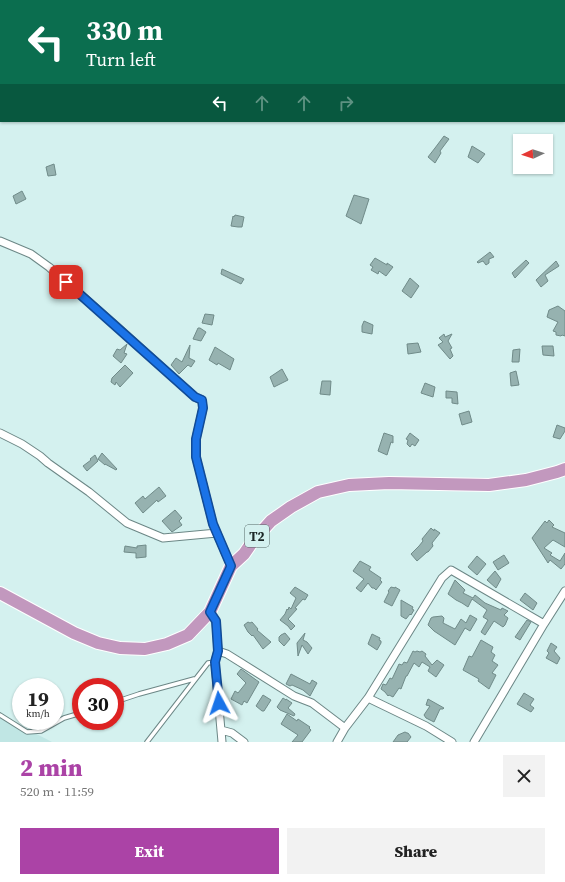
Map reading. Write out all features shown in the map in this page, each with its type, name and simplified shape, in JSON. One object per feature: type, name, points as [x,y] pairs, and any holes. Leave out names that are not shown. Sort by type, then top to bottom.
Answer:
[{"type":"highway","name":"T2","points":[[0,593],[74,633],[98,643],[120,648],[145,649],[167,644],[188,635],[210,612],[231,566],[244,554],[252,541],[271,521],[291,506],[318,492],[349,485],[389,483],[489,485],[526,480],[565,469]]},
{"type":"street","points":[[0,241],[31,254],[49,267],[195,397],[202,400],[203,408],[196,439],[196,457],[213,524],[231,566]]},
{"type":"street","points":[[0,433],[22,444],[40,456],[48,464],[89,492],[127,523],[163,538],[217,533]]},
{"type":"street","points":[[338,742],[345,728],[368,698],[442,578],[451,570],[544,624]]},
{"type":"street","points":[[476,741],[544,624],[565,591]]},
{"type":"street","points":[[210,612],[216,621],[218,651],[215,662],[222,742]]},
{"type":"street","points":[[218,651],[227,654],[294,696],[312,703],[345,728]]},
{"type":"street","points":[[368,698],[426,726],[452,742]]},
{"type":"street","points":[[221,730],[232,733],[244,742]]},
{"type":"lane","points":[[147,742],[208,663],[215,662]]},
{"type":"lane","points":[[124,699],[196,679]]},
{"type":"lane","points":[[0,715],[27,732],[41,731],[64,718],[72,716]]},
{"type":"shaded area","points":[[0,715],[12,721],[12,730],[29,730],[52,742],[0,742]]},
{"type":"building","points":[[444,136],[449,139],[440,151],[441,153],[435,163],[428,157]]},
{"type":"building","points":[[472,146],[485,154],[478,163],[468,157]]},
{"type":"building","points":[[54,164],[56,175],[48,176],[46,167]]},
{"type":"building","points":[[22,191],[26,199],[16,204],[13,196]]},
{"type":"building","points":[[354,195],[369,199],[361,224],[346,216]]},
{"type":"building","points":[[235,215],[244,217],[242,227],[231,226],[233,216],[234,217]]},
{"type":"building","points":[[490,252],[494,257],[489,259],[489,263],[486,265],[483,261],[477,262]]},
{"type":"building","points":[[375,258],[393,267],[386,276],[379,271],[378,274],[371,270],[373,267],[370,265]]},
{"type":"building","points":[[526,260],[529,263],[515,278],[512,273]]},
{"type":"building","points":[[556,261],[559,266],[545,275],[548,281],[541,287],[536,280]]},
{"type":"building","points":[[222,269],[244,279],[241,284],[221,274]]},
{"type":"building","points":[[410,278],[419,286],[411,298],[402,291]]},
{"type":"building","points":[[558,306],[565,311],[565,336],[556,335],[556,332],[553,331],[558,322],[547,317],[549,310]]},
{"type":"building","points":[[205,314],[214,315],[212,325],[202,323]]},
{"type":"building","points":[[364,321],[373,325],[372,334],[362,332]]},
{"type":"building","points":[[198,328],[206,332],[201,341],[193,339]]},
{"type":"building","points":[[444,334],[445,337],[452,334],[448,341],[452,348],[450,349],[453,356],[450,359],[438,345],[443,342],[439,338]]},
{"type":"building","points":[[418,343],[421,352],[408,354],[407,344]]},
{"type":"building","points":[[127,344],[124,353],[127,354],[121,363],[113,356],[117,349],[120,350]]},
{"type":"building","points":[[190,345],[189,358],[195,361],[191,367],[188,365],[179,374],[171,365],[176,358],[182,362]]},
{"type":"building","points":[[542,346],[553,346],[554,356],[543,355]]},
{"type":"building","points":[[215,347],[234,359],[230,370],[209,360]]},
{"type":"building","points":[[520,349],[519,362],[512,362],[513,350]]},
{"type":"building","points":[[125,365],[133,373],[120,387],[116,382],[115,385],[111,382],[112,378]]},
{"type":"building","points":[[282,369],[288,380],[274,387],[270,377]]},
{"type":"building","points":[[516,371],[519,385],[511,386],[510,373]]},
{"type":"building","points":[[322,381],[331,381],[330,395],[320,394]]},
{"type":"building","points":[[425,383],[435,387],[433,397],[421,393]]},
{"type":"building","points":[[446,391],[457,392],[458,404],[452,403],[452,398],[446,398]]},
{"type":"building","points":[[469,411],[472,422],[462,425],[459,414]]},
{"type":"building","points":[[557,425],[565,428],[565,431],[560,439],[553,437]]},
{"type":"building","points":[[384,433],[393,436],[393,443],[391,442],[387,455],[378,451]]},
{"type":"building","points":[[410,433],[419,440],[415,446],[412,444],[410,447],[407,444],[408,440],[406,439]]},
{"type":"building","points":[[102,453],[117,469],[116,470],[105,465],[98,459]]},
{"type":"building","points":[[95,455],[98,461],[87,471],[83,466]]},
{"type":"building","points":[[159,487],[166,496],[158,502],[157,500],[143,513],[135,503],[143,496],[145,499]]},
{"type":"building","points":[[175,510],[182,518],[179,521],[182,525],[172,532],[162,521]]},
{"type":"building","points":[[549,520],[554,525],[552,527],[565,533],[565,547],[553,540],[544,548],[552,553],[550,555],[560,561],[565,553],[565,564],[561,569],[550,560],[548,563],[532,538],[545,521],[547,523]]},
{"type":"building","points":[[431,528],[440,533],[432,543],[433,546],[417,561],[411,554],[423,541],[422,539]]},
{"type":"building","points":[[146,545],[146,557],[136,558],[136,553],[124,552],[125,546],[137,548],[137,546]]},
{"type":"building","points":[[504,555],[509,563],[498,570],[493,562]]},
{"type":"building","points":[[477,556],[486,564],[477,575],[468,567]]},
{"type":"building","points":[[360,561],[371,567],[369,570],[381,578],[380,580],[382,582],[376,590],[368,583],[361,592],[356,588],[364,579],[353,571]]},
{"type":"building","points":[[495,571],[501,579],[496,588],[487,580]]},
{"type":"building","points":[[455,580],[465,590],[463,593],[473,598],[475,595],[485,603],[501,610],[502,608],[508,611],[504,615],[508,618],[505,625],[503,627],[494,621],[485,635],[481,632],[488,620],[483,617],[487,610],[472,599],[468,607],[448,594]]},
{"type":"building","points":[[295,587],[308,595],[305,600],[303,599],[295,608],[297,609],[288,619],[295,626],[291,630],[280,620],[289,607],[291,609],[296,598],[290,593]]},
{"type":"building","points":[[391,587],[395,587],[400,590],[392,606],[384,602]]},
{"type":"building","points":[[525,593],[537,603],[533,610],[520,600]]},
{"type":"building","points":[[401,600],[413,607],[412,609],[414,610],[406,619],[401,616]]},
{"type":"building","points":[[470,615],[477,619],[470,631],[465,628],[455,645],[434,631],[428,625],[431,618],[442,616],[444,618],[443,623],[455,629],[461,619],[466,623]]},
{"type":"building","points":[[527,620],[531,622],[520,640],[515,637]]},
{"type":"building","points":[[248,622],[252,622],[258,629],[257,630],[271,642],[263,649],[253,635],[252,636],[248,632],[244,625]]},
{"type":"building","points":[[285,633],[290,639],[284,646],[279,641],[279,637]]},
{"type":"building","points":[[305,633],[303,640],[312,648],[308,654],[302,645],[298,656],[297,643]]},
{"type":"building","points":[[372,634],[380,638],[379,640],[381,641],[377,650],[368,644]]},
{"type":"building","points":[[481,640],[493,647],[491,652],[495,655],[492,661],[498,665],[492,673],[496,675],[489,689],[478,681],[479,679],[463,670],[469,656],[472,657]]},
{"type":"building","points":[[551,643],[557,647],[554,651],[560,658],[557,664],[546,658],[549,653],[547,651]]},
{"type":"building","points":[[413,651],[422,651],[426,654],[425,656],[432,665],[437,660],[444,665],[436,677],[428,671],[430,667],[422,662],[419,667],[414,663],[406,676],[401,689],[399,688],[393,697],[388,696],[381,689],[383,684],[386,685],[390,678],[392,679],[399,664],[402,665],[404,662],[407,663]]},
{"type":"building","points":[[241,669],[259,682],[247,703],[244,701],[242,705],[231,699],[235,691],[238,693],[246,683],[237,674]]},
{"type":"building","points":[[291,674],[310,684],[312,680],[317,683],[310,696],[303,690],[286,684]]},
{"type":"building","points":[[524,693],[534,699],[530,705],[534,708],[531,712],[517,704]]},
{"type":"building","points":[[263,695],[271,700],[264,711],[262,711],[256,706]]},
{"type":"building","points":[[283,698],[292,703],[288,708],[295,714],[294,716],[280,710],[277,707]]},
{"type":"building","points":[[428,699],[444,708],[440,709],[434,722],[426,718],[424,715],[430,706],[426,705]]},
{"type":"building","points":[[287,714],[310,727],[309,728],[311,730],[302,742],[292,742],[298,735],[281,724]]},
{"type":"building","points":[[405,732],[411,737],[407,742],[393,742],[398,735]]},
{"type":"route","points":[[66,282],[195,397],[202,400],[203,408],[196,439],[196,457],[213,524],[231,566],[210,612],[216,621],[218,651],[215,662],[219,703]]}]
